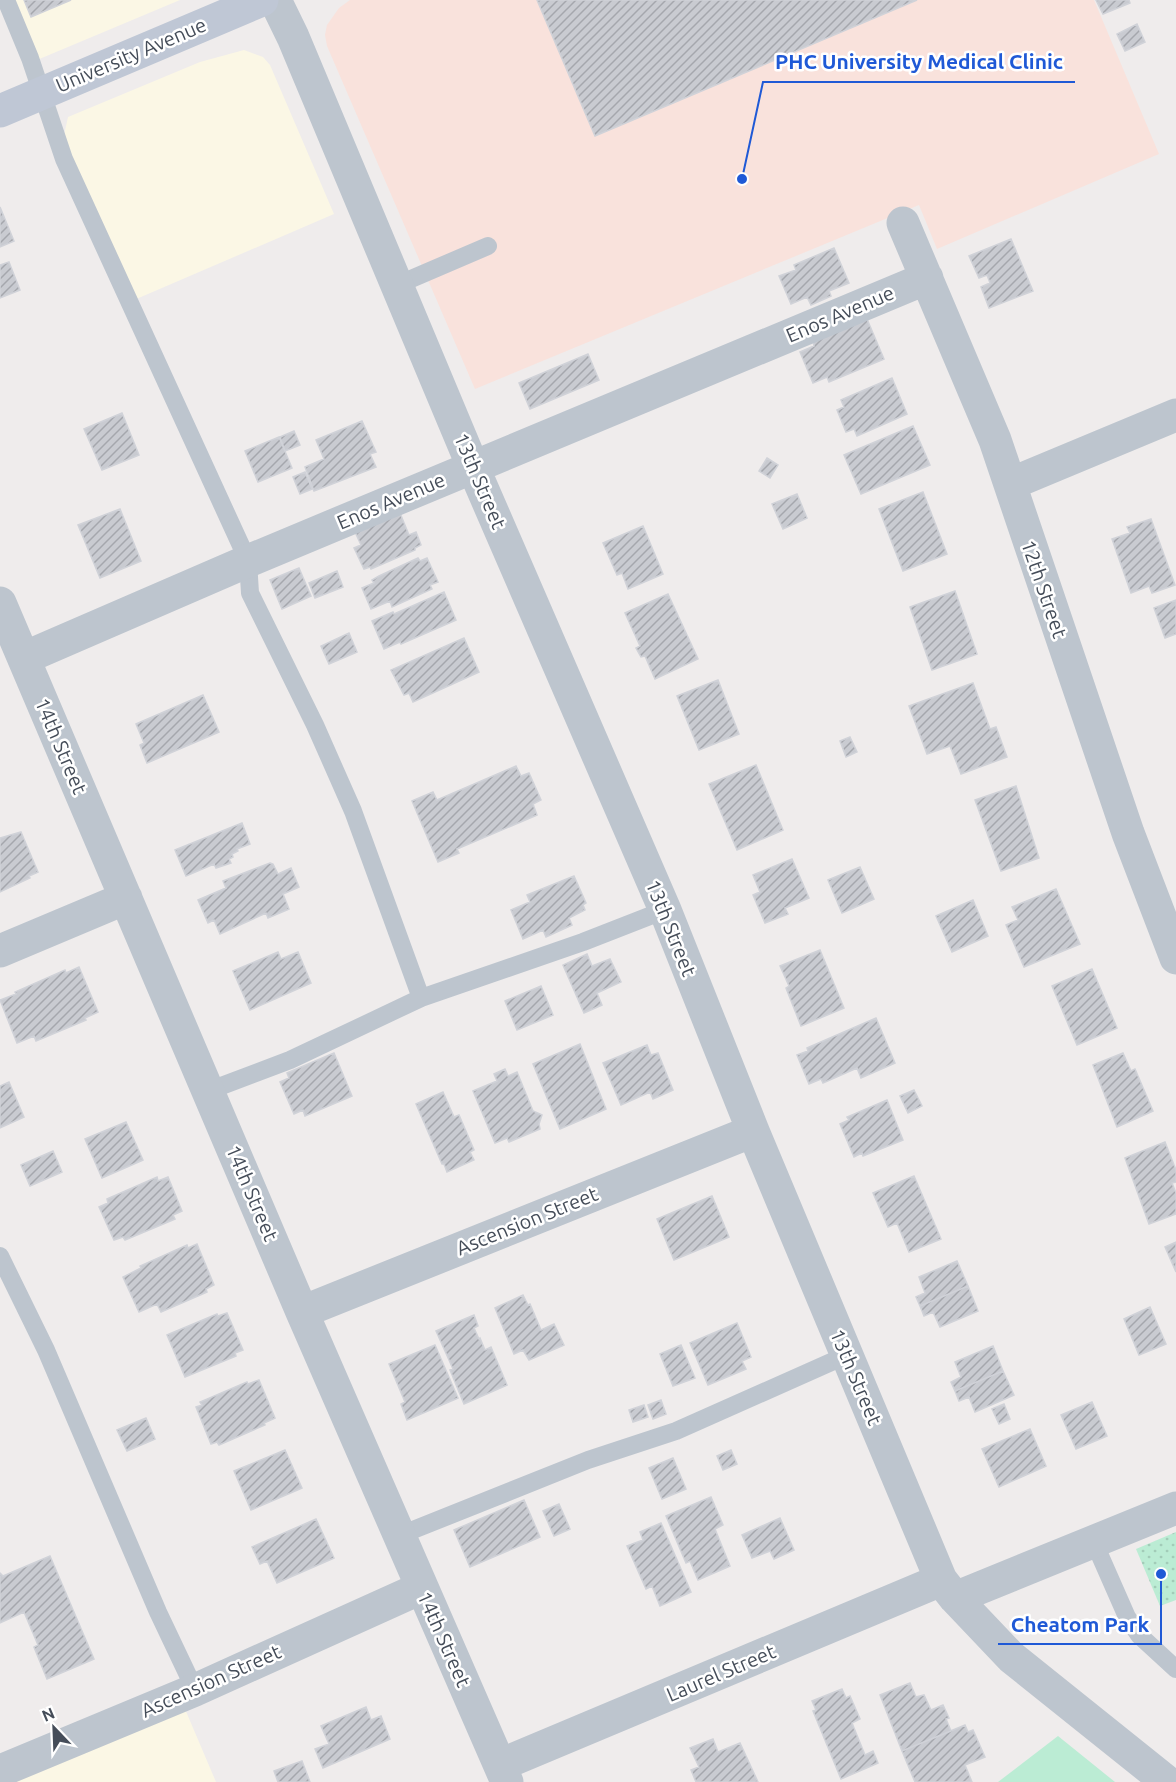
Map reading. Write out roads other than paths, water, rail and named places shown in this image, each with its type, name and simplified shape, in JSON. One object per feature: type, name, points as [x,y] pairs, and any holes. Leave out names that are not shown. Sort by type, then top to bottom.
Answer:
[{"type":"main road","name":"University Avenue","points":[[0,111],[262,0]]},
{"type":"street","name":"13th Street","points":[[274,0],[292,37],[473,467],[665,910],[753,1131],[948,1589],[1011,1657],[1167,1782]]},
{"type":"street","name":"12th Street","points":[[903,223],[995,440],[1124,821],[1170,923],[1176,958]]},
{"type":"street","name":"Enos Avenue","points":[[24,658],[248,561],[927,278]]},
{"type":"street","points":[[1010,484],[1176,415]]},
{"type":"street","name":"14th Street","points":[[0,603],[302,1312],[503,1774]]},
{"type":"street","points":[[0,951],[126,898]]},
{"type":"street","name":"Ascension Street","points":[[302,1312],[753,1131]]},
{"type":"street","name":"Laurel Street","points":[[503,1774],[948,1589],[1094,1542],[1176,1508]]},
{"type":"street","name":"Ascension Street","points":[[0,1771],[195,1690],[421,1588]]},
{"type":"lane","points":[[6,0],[30,58],[64,159],[248,561],[250,593],[315,724],[353,811],[421,998]]},
{"type":"lane","points":[[397,285],[488,246]]},
{"type":"lane","points":[[208,1091],[290,1060],[421,998],[583,942],[665,910]]},
{"type":"lane","points":[[0,1256],[46,1350],[158,1612],[195,1690]]},
{"type":"lane","points":[[399,1536],[588,1460],[676,1431],[847,1355]]},
{"type":"lane","points":[[1094,1542],[1127,1617],[1139,1635],[1176,1669]]},
{"type":"place","name":"PHC University Medical Clinic","points":[[742,179]]},
{"type":"place","name":"Cheatom Park","points":[[1161,1574]]}]
